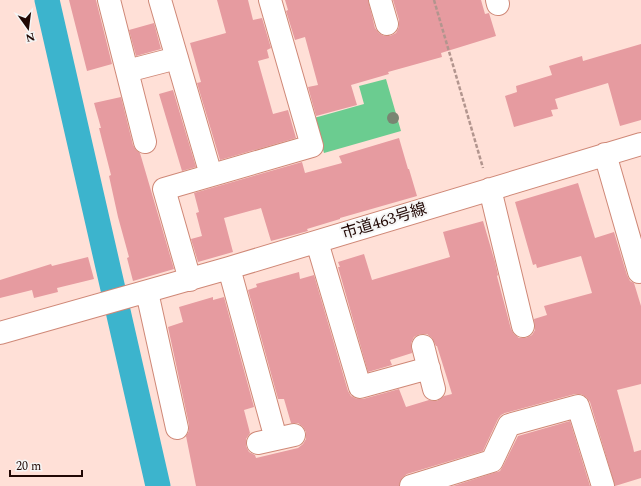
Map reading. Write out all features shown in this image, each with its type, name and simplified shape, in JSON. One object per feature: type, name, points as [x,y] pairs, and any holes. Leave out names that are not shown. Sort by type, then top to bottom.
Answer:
[{"type":"street","points":[[109,0],[145,142]]},
{"type":"street","points":[[160,0],[211,175]]},
{"type":"street","points":[[190,280],[164,188],[312,146],[270,0]]},
{"type":"street","points":[[380,0],[387,24]]},
{"type":"street","points":[[127,71],[177,58]]},
{"type":"street","name":"市道463号線","points":[[0,333],[190,280],[641,144]]},
{"type":"street","points":[[605,154],[639,272]]},
{"type":"street","points":[[490,189],[523,326]]},
{"type":"street","points":[[316,242],[360,387],[429,368]]},
{"type":"street","points":[[229,268],[276,439]]},
{"type":"street","points":[[128,297],[177,428]]},
{"type":"street","points":[[423,346],[434,389]]},
{"type":"street","points":[[411,486],[492,461],[508,425],[578,406],[603,486]]},
{"type":"path","points":[[434,0],[490,189]]},
{"type":"green space","points":[[386,79],[401,131],[324,153],[314,118],[364,104],[359,86]]},
{"type":"building","points":[[69,0],[96,0],[112,64],[87,71]]},
{"type":"building","points":[[217,0],[248,0],[253,20],[262,18],[271,48],[267,50],[269,58],[258,61],[273,114],[288,110],[296,138],[220,160],[197,83],[201,82],[190,43],[226,33]]},
{"type":"building","points":[[285,0],[368,0],[375,28],[384,36],[390,36],[396,33],[399,27],[399,20],[393,0],[481,0],[485,14],[489,13],[496,36],[441,53],[442,57],[388,72],[389,74],[351,85],[357,105],[316,116],[308,87],[318,85],[305,37],[295,40],[286,11],[288,10]]},
{"type":"building","points":[[154,23],[161,49],[136,56],[129,30]]},
{"type":"building","points":[[641,44],[641,120],[620,126],[608,83],[555,99],[558,109],[551,110],[553,116],[514,127],[505,96],[517,92],[516,86],[552,75],[549,66],[582,56],[583,61]]},
{"type":"building","points":[[173,90],[196,167],[182,171],[159,94]]},
{"type":"building","points":[[121,97],[133,145],[140,153],[174,269],[133,281],[127,258],[129,257],[109,176],[111,175],[99,128],[101,128],[94,103]]},
{"type":"building","points":[[399,138],[417,196],[340,218],[307,229],[308,231],[271,241],[261,208],[224,218],[233,252],[198,262],[191,239],[202,236],[196,213],[199,212],[194,193],[302,162],[305,173],[342,163],[339,156]]},
{"type":"building","points":[[578,183],[595,238],[614,232],[627,275],[630,281],[634,283],[641,306],[641,384],[617,390],[634,452],[641,450],[641,478],[615,486],[590,402],[581,394],[575,394],[501,415],[483,451],[407,474],[402,478],[399,486],[196,486],[186,436],[189,431],[189,425],[168,327],[183,322],[179,307],[213,297],[213,300],[224,297],[254,407],[244,410],[250,433],[246,439],[246,446],[249,452],[255,455],[256,458],[298,448],[306,439],[306,432],[298,423],[291,423],[284,399],[278,399],[248,290],[257,287],[256,284],[299,272],[300,279],[314,275],[348,391],[351,396],[357,399],[363,399],[399,389],[406,407],[429,400],[437,401],[444,396],[452,394],[437,346],[432,338],[427,334],[420,334],[414,337],[411,343],[412,353],[390,360],[392,365],[368,372],[338,267],[340,267],[338,262],[364,254],[372,280],[450,257],[443,232],[483,221],[495,262],[497,276],[511,329],[519,338],[526,338],[532,335],[535,330],[534,319],[547,315],[544,306],[592,293],[581,256],[537,268],[536,264],[533,265],[515,202]]},
{"type":"building","points":[[88,257],[94,279],[57,288],[58,292],[34,298],[32,290],[0,298],[0,280],[51,264],[52,266]]},
{"type":"building","points":[[570,421],[590,486],[453,486],[500,471],[518,436]]},
{"type":"waterway","points":[[47,0],[158,486]]}]
